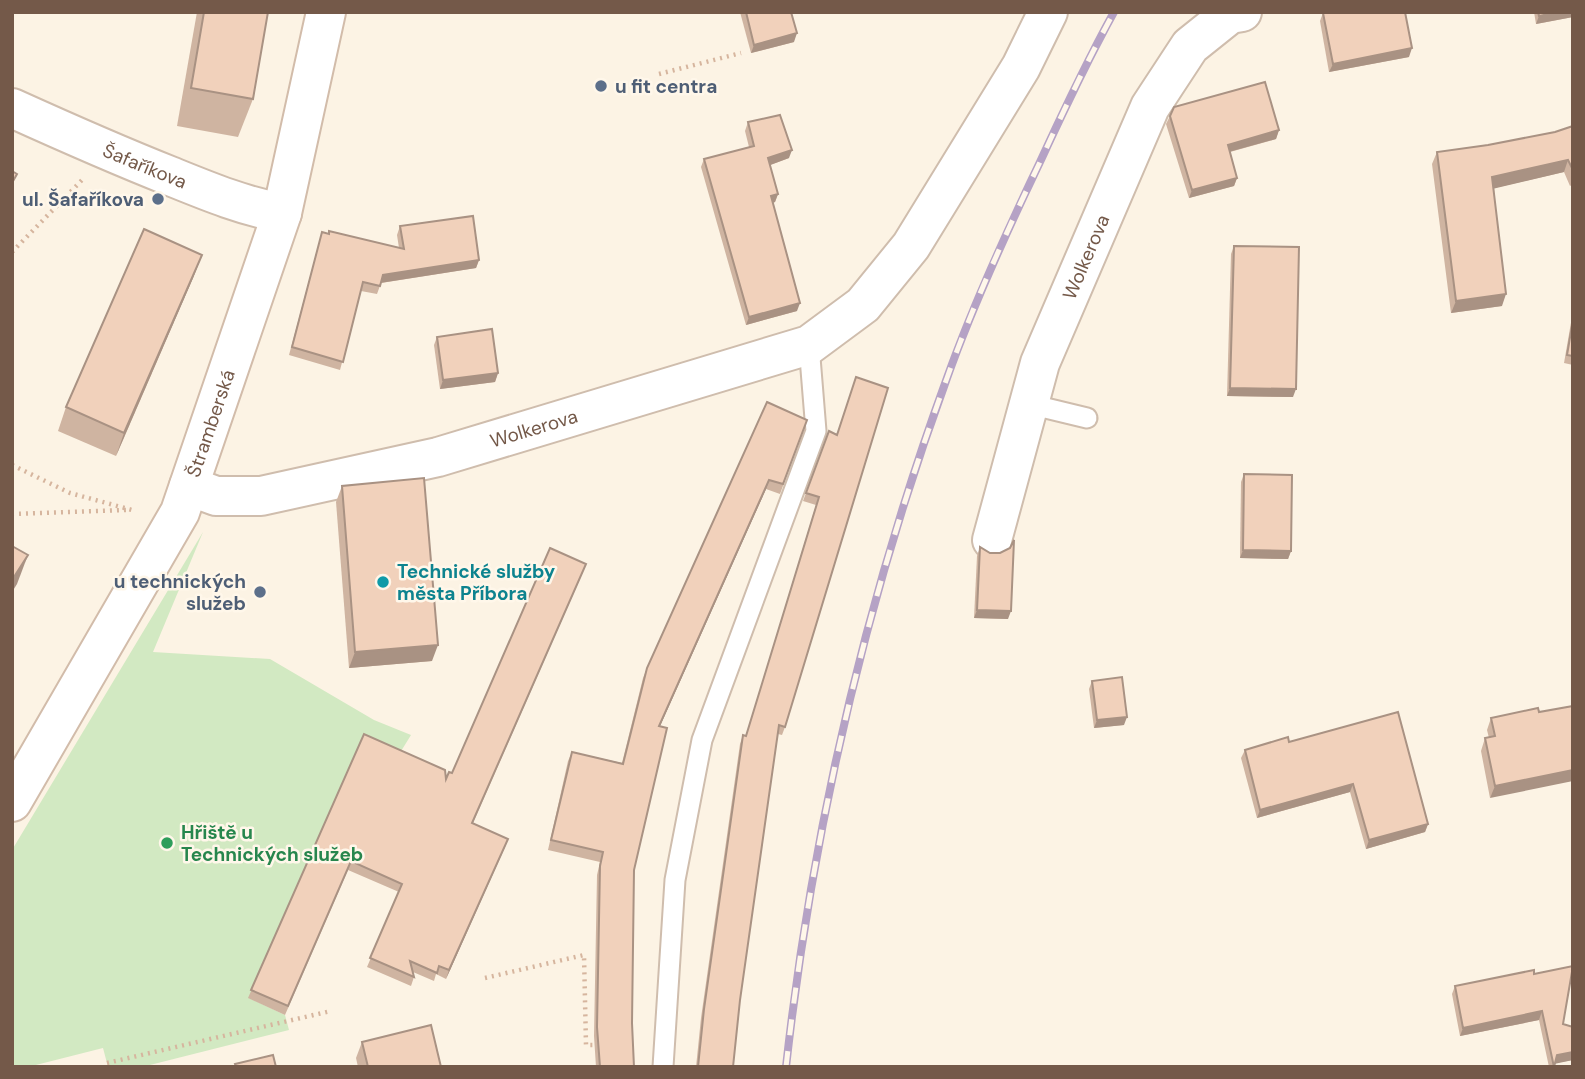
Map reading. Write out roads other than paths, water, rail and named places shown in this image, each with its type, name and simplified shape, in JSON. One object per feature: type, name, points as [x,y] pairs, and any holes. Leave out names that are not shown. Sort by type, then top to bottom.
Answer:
[{"type":"street","name":"Štramberská","points":[[12,802],[180,512],[282,213],[326,12]]},
{"type":"street","name":"Wolkerova","points":[[188,486],[216,496],[261,496],[438,457],[809,345],[863,305],[911,246],[1021,67],[1048,12]]},
{"type":"street","name":"Wolkerova","points":[[992,541],[1040,363],[1150,107],[1190,46],[1230,14],[1242,12]]},
{"type":"street","name":"Šafaříkova","points":[[12,108],[109,152],[213,194],[254,208],[282,213]]},
{"type":"lane","points":[[663,1067],[676,880],[702,740],[816,432],[809,345]]},
{"type":"lane","points":[[1029,404],[1087,418]]},
{"type":"railway","points":[[786,1067],[797,979],[827,804],[867,631],[891,546],[947,378],[979,296],[1066,105],[1114,12]]},
{"type":"place","name":"u fit centra","points":[[601,86]]},
{"type":"place","name":"ul. Šafaříkova","points":[[158,199]]},
{"type":"place","name":"Technické služby města Příbora","points":[[383,582]]},
{"type":"place","name":"u technických služeb","points":[[260,592]]},
{"type":"place","name":"Hřiště u Technických služeb","points":[[167,843]]}]
